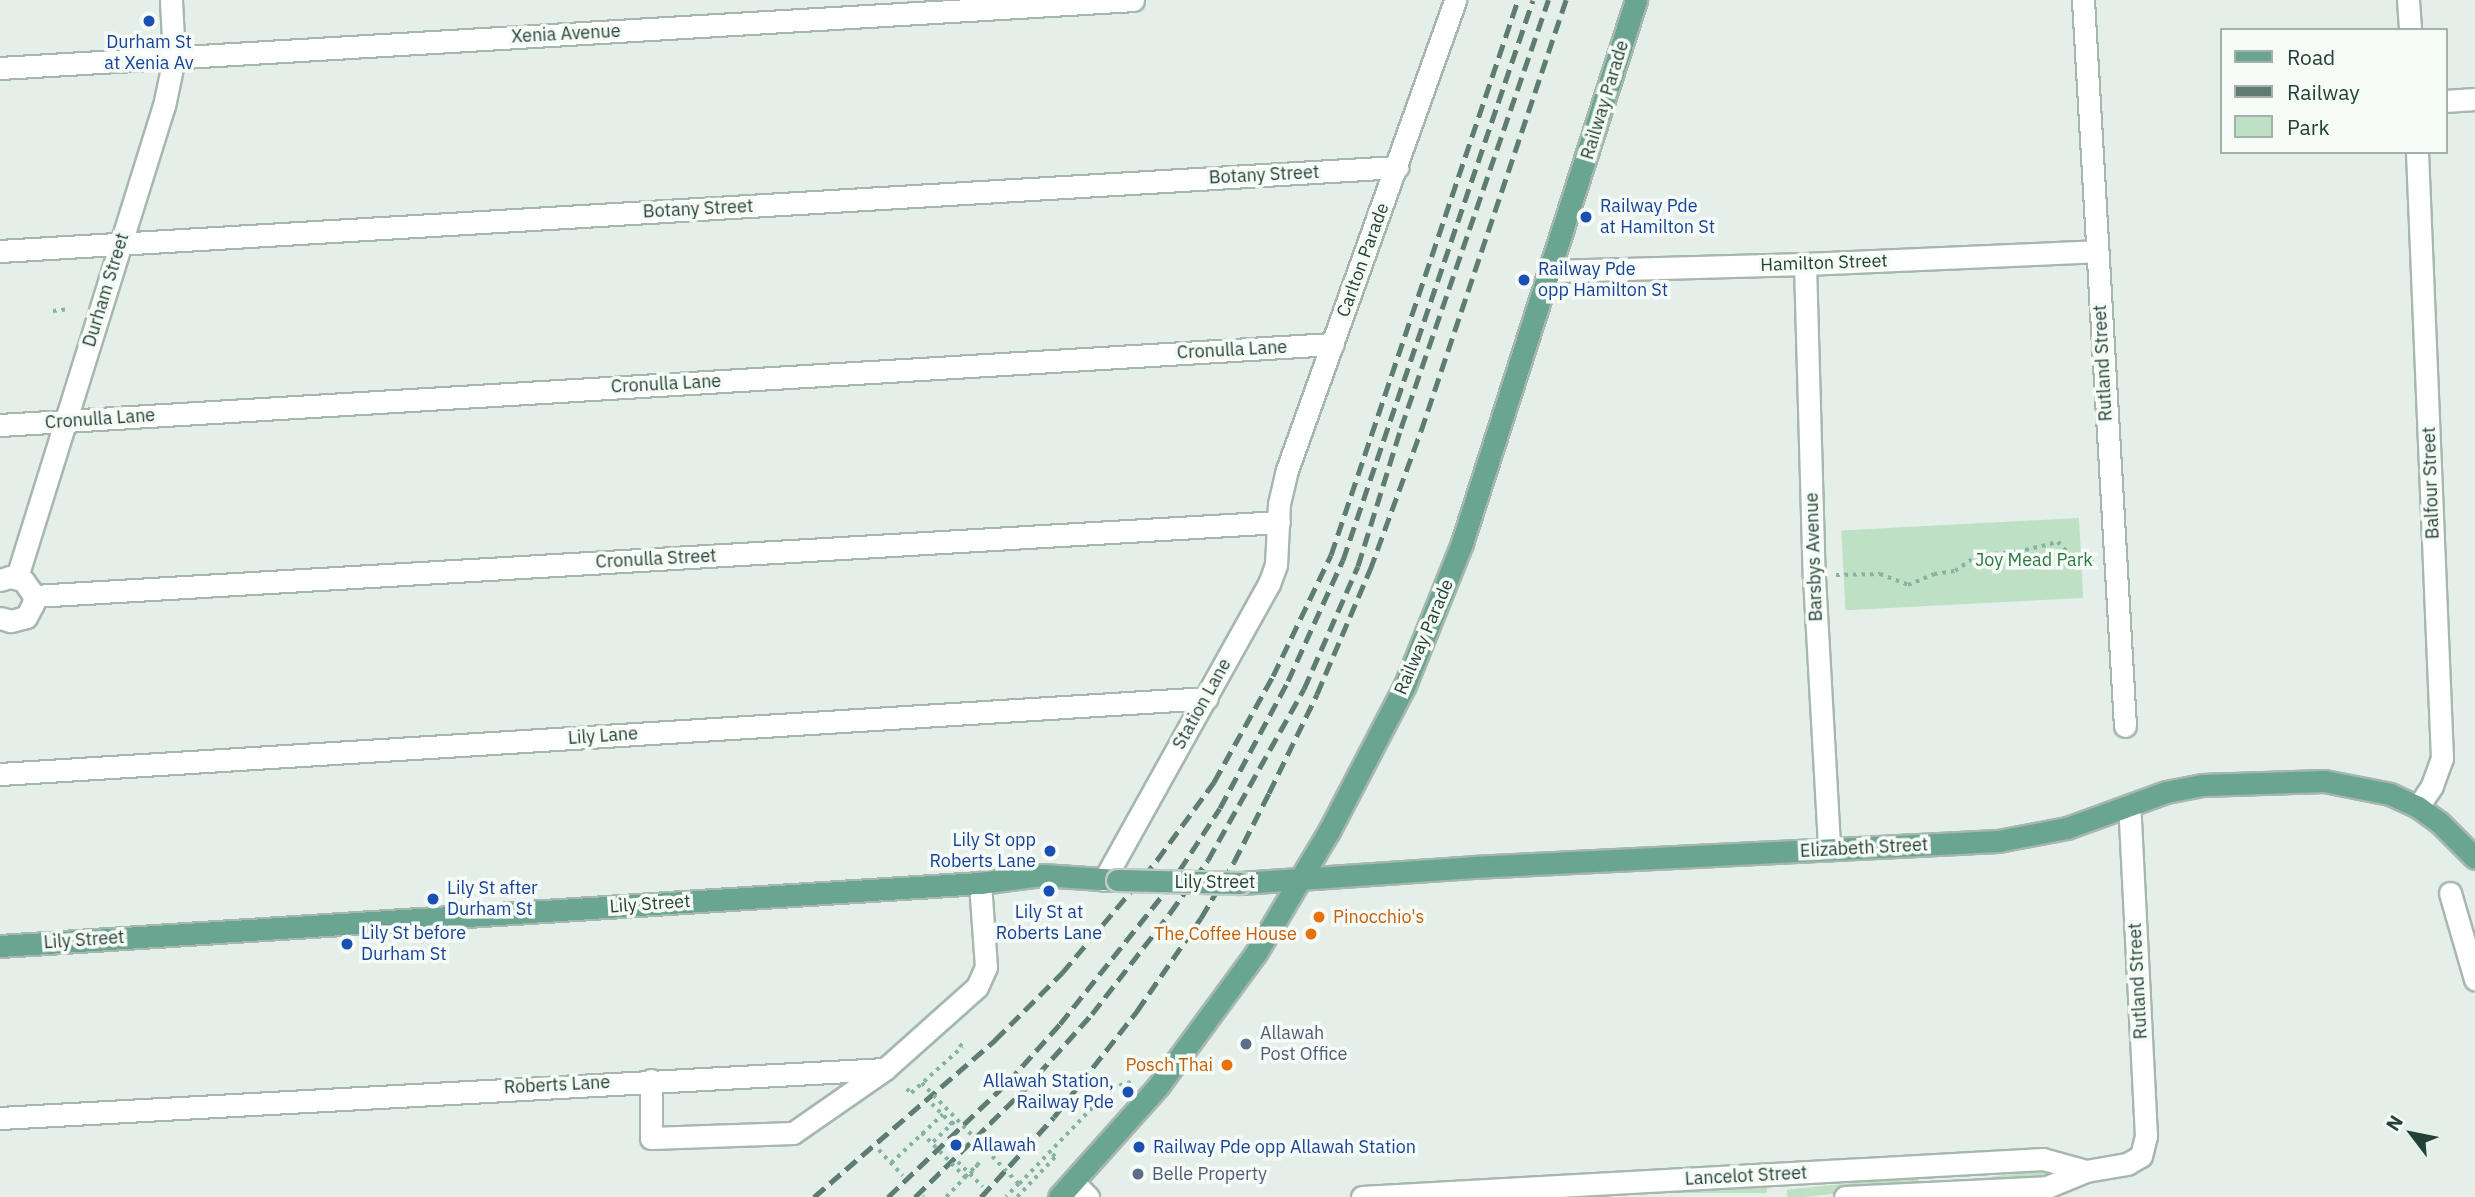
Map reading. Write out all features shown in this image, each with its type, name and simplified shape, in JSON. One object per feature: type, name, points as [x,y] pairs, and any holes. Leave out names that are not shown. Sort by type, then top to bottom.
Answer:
[{"type":"main road","name":"Railway Parade","points":[[1074,1192],[1208,1022],[1256,953],[1372,752],[1429,627],[1462,543],[1636,0]]},
{"type":"main road","name":"Elizabeth Street","points":[[1299,880],[1347,874],[2030,836],[2067,828],[2129,805],[2203,785],[2324,780],[2368,788],[2417,807],[2440,823],[2475,858]]},
{"type":"main road","name":"Lily Street","points":[[0,946],[980,883],[1042,875],[1110,880],[1240,883],[1299,880]]},
{"type":"street","name":"Durham Street","points":[[9,579],[65,421],[164,106],[174,58],[171,0]]},
{"type":"street","name":"Xenia Avenue","points":[[0,68],[1133,0]]},
{"type":"street","name":"Carlton Parade","points":[[1279,522],[1282,487],[1455,0]]},
{"type":"street","name":"Rutland Street","points":[[2083,0],[2125,726]]},
{"type":"street","points":[[2408,0],[2410,28]]},
{"type":"street","points":[[2447,101],[2475,99]]},
{"type":"street","name":"Balfour Street","points":[[2417,154],[2442,758],[2432,786],[2417,807]]},
{"type":"street","name":"Botany Street","points":[[0,251],[1397,167]]},
{"type":"street","name":"Hamilton Street","points":[[1551,271],[1805,264],[2096,251]]},
{"type":"street","name":"Barsbys Avenue","points":[[1805,264],[1814,577],[1829,849]]},
{"type":"street","name":"Cronulla Lane","points":[[0,425],[1333,344]]},
{"type":"street","name":"Cronulla Street","points":[[34,596],[1279,522]]},
{"type":"street","name":"Station Lane","points":[[1110,880],[1269,584],[1276,565],[1279,522]]},
{"type":"street","points":[[1,624],[26,617],[33,604],[34,596],[29,584],[9,579]]},
{"type":"street","name":"Lily Lane","points":[[0,774],[1207,698]]},
{"type":"street","name":"Rutland Street","points":[[2129,805],[2146,1136],[2141,1156]]},
{"type":"street","points":[[651,1080],[651,1138],[793,1132],[885,1069],[970,995],[984,977],[986,956],[980,883]]},
{"type":"street","points":[[2450,893],[2475,979]]},
{"type":"street","name":"Roberts Lane","points":[[0,1118],[885,1069]]},
{"type":"street","name":"Lancelot Street","points":[[1845,1197],[2047,1187],[2086,1171],[2116,1168],[2141,1156]]},
{"type":"street","name":"Lancelot Street","points":[[1362,1197],[2043,1159],[2086,1171]]},
{"type":"path","points":[[52,311],[70,309]]},
{"type":"path","points":[[1814,577],[1870,573],[1908,584],[1934,574],[1955,571],[1978,555],[2017,552],[2058,542],[2074,559],[2115,563]]},
{"type":"path","points":[[907,1089],[911,1093],[962,1047],[958,1043]]},
{"type":"path","points":[[1006,1197],[1111,1088],[1131,1082]]},
{"type":"path","points":[[922,1083],[1018,1184]]},
{"type":"path","points":[[932,1104],[956,1127]]},
{"type":"path","points":[[891,1163],[943,1114]]},
{"type":"path","points":[[933,1143],[957,1119]]},
{"type":"path","points":[[922,1133],[965,1177]]},
{"type":"path","points":[[879,1150],[903,1176]]},
{"type":"path","points":[[1017,1197],[1055,1157],[1050,1153]]},
{"type":"path","points":[[958,1162],[983,1187]]},
{"type":"path","points":[[946,1197],[979,1163],[970,1174]]},
{"type":"green space","name":"Joy Mead Park","points":[[2079,518],[2083,598],[1846,610],[1841,530]]},
{"type":"green space","points":[[2046,1170],[2047,1178],[1932,1192],[1931,1184]]},
{"type":"green space","points":[[1918,1176],[1919,1185],[1804,1197],[1787,1197],[1787,1190]]},
{"type":"green space","points":[[1658,1184],[1767,1184],[1767,1193],[1658,1193]]},
{"type":"railway","points":[[814,1197],[995,1040],[1062,973],[1157,860],[1214,782],[1273,676],[1331,555],[1518,0]]},
{"type":"railway","points":[[888,1197],[1008,1082],[1060,1024],[1168,888],[1220,808],[1288,681],[1343,560],[1533,0]]},
{"type":"railway","points":[[915,1197],[1024,1090],[1092,1014],[1170,913],[1208,860],[1304,689],[1358,566],[1401,428],[1548,0]]},
{"type":"railway","points":[[981,1197],[1054,1117],[1137,1011],[1201,918],[1234,862],[1269,793],[1317,694],[1370,570],[1421,431],[1566,0]]},
{"type":"place","name":"Durham St at Xenia Av","points":[[149,21]]},
{"type":"place","name":"Railway Pde at Hamilton St","points":[[1586,217]]},
{"type":"place","name":"Railway Pde opp Hamilton St","points":[[1524,280]]},
{"type":"place","name":"Lily St opp Roberts Lane","points":[[1050,851]]},
{"type":"place","name":"Lily St at Roberts Lane","points":[[1049,891]]},
{"type":"place","name":"Lily St after Durham St","points":[[433,899]]},
{"type":"place","name":"Pinocchio's","points":[[1319,917]]},
{"type":"place","name":"The Coffee House","points":[[1311,934]]},
{"type":"place","name":"Lily St before Durham St","points":[[347,944]]},
{"type":"place","name":"Allawah Post Office","points":[[1246,1044]]},
{"type":"place","name":"Posch Thai","points":[[1227,1065]]},
{"type":"place","name":"Allawah Station, Railway Pde","points":[[1128,1092]]},
{"type":"place","name":"Allawah","points":[[956,1145]]},
{"type":"place","name":"Railway Pde opp Allawah Station","points":[[1139,1147]]},
{"type":"place","name":"Belle Property","points":[[1138,1174]]}]
